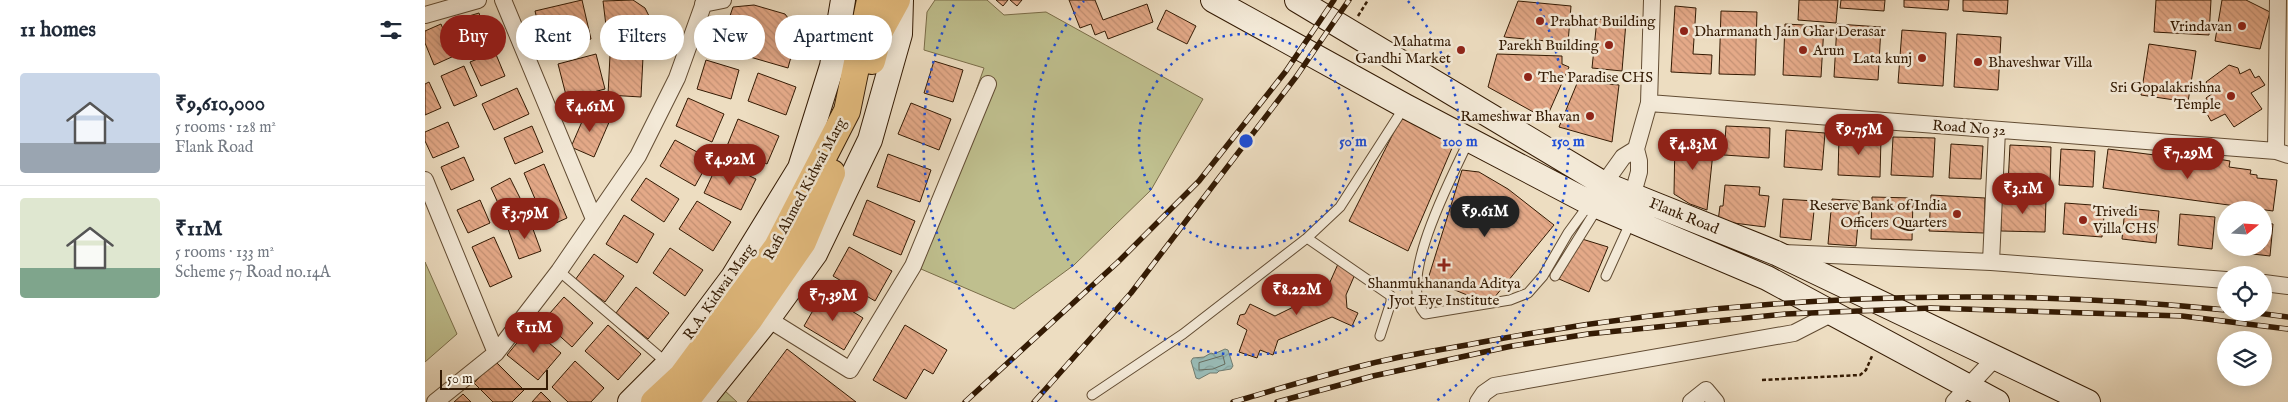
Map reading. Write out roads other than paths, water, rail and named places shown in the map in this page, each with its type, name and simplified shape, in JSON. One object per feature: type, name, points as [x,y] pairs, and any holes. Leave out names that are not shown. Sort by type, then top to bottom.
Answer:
[{"type":"main road","name":"Rafi Ahmed Kidwai Marg","points":[[654,402],[682,376],[777,246],[847,111],[870,0]]},
{"type":"main road","points":[[685,402],[749,320],[803,242],[859,109],[880,31],[899,0]]},
{"type":"street","points":[[425,15],[478,0]]},
{"type":"street","points":[[503,0],[594,219]]},
{"type":"street","points":[[435,402],[497,353],[559,271],[638,156],[677,78],[704,2],[723,0]]},
{"type":"street","name":"R.A. Kidwai Marg","points":[[630,402],[668,364],[733,276],[800,168],[832,66],[843,0]]},
{"type":"street","points":[[701,402],[768,319],[815,254],[870,140],[900,34],[899,0]]},
{"type":"street","points":[[1213,0],[1469,140],[1597,198],[1628,219],[1767,278],[1880,338],[1961,394],[1997,402]]},
{"type":"street","name":"Flank Road","points":[[1297,0],[1597,198],[1632,195],[1777,253],[2073,399]]},
{"type":"street","points":[[1628,219],[1632,195],[1639,172],[1636,149],[1649,103],[1653,0]]},
{"type":"street","points":[[2278,0],[2282,153]]},
{"type":"street","points":[[768,319],[850,370],[913,266],[988,84]]},
{"type":"street","name":"Road No 32","points":[[1649,103],[2282,153]]},
{"type":"street","points":[[1991,262],[1997,130]]},
{"type":"street","points":[[1597,198],[1623,157],[1636,149]]},
{"type":"street","points":[[425,180],[497,353]]},
{"type":"street","points":[[1777,253],[1991,262],[2217,279]]},
{"type":"street","points":[[2272,284],[2288,286]]},
{"type":"street","points":[[1478,402],[1484,393],[1494,386],[1794,333],[1833,313]]},
{"type":"street","points":[[1961,394],[1995,359]]},
{"type":"street","points":[[1691,402],[1706,390],[1716,402]]},
{"type":"lane","points":[[1092,395],[1183,334],[1307,238],[1340,207],[1405,106]]},
{"type":"lane","points":[[1469,140],[1421,250],[1416,288],[1421,309],[1425,314],[1510,300],[1529,292],[1543,276],[1568,233],[1597,198]]},
{"type":"lane","points":[[1555,276],[1597,198]]},
{"type":"lane","points":[[1606,276],[1628,219]]},
{"type":"lane","points":[[1307,238],[1391,296],[1391,302],[1380,336]]},
{"type":"lane","points":[[559,271],[668,364]]},
{"type":"water","points":[[1225,349],[1228,350],[1233,366],[1231,369],[1210,373],[1199,379],[1196,378],[1191,361],[1193,358],[1204,357]]},
{"type":"railway","points":[[965,402],[1118,262],[1199,181],[1286,71],[1334,0]]},
{"type":"railway","points":[[1034,402],[1131,293],[1296,77],[1349,0]]},
{"type":"railway","points":[[1233,402],[1335,373],[1413,354],[1579,326],[1763,305],[1855,299],[1948,297],[2134,302],[2217,309]]},
{"type":"railway","points":[[1277,402],[1373,376],[1512,346],[1588,334],[1786,314],[1931,308],[2182,316],[2288,329]]},
{"type":"railway","points":[[2272,315],[2288,317]]},
{"type":"place","name":"Prabhat Building","points":[[1540,21]]},
{"type":"place","name":"Vrindavan","points":[[2242,26]]},
{"type":"place","name":"Dharmanath Jain Ghar Derasar","points":[[1684,31]]},
{"type":"place","name":"Parekh Building","points":[[1609,45]]},
{"type":"place","name":"Mahatma Gandhi Market","points":[[1461,50]]},
{"type":"place","name":"Arun","points":[[1803,50]]},
{"type":"place","name":"Lata kunj","points":[[1922,58]]},
{"type":"place","name":"Bhaveshwar Villa","points":[[1978,62]]},
{"type":"place","name":"The Paradise CHS","points":[[1528,77]]},
{"type":"place","name":"Sri Gopalakrishna Temple","points":[[2231,96]]},
{"type":"place","name":"Rameshwar Bhavan","points":[[1590,116]]},
{"type":"place","name":"Reserve Bank of India Officers Quarters","points":[[1957,214]]},
{"type":"place","name":"Trivedi Villa CHS","points":[[2083,220]]},
{"type":"place","name":"Shanmukhananda Aditya Jyot Eye Institute","points":[[1444,265]]}]
